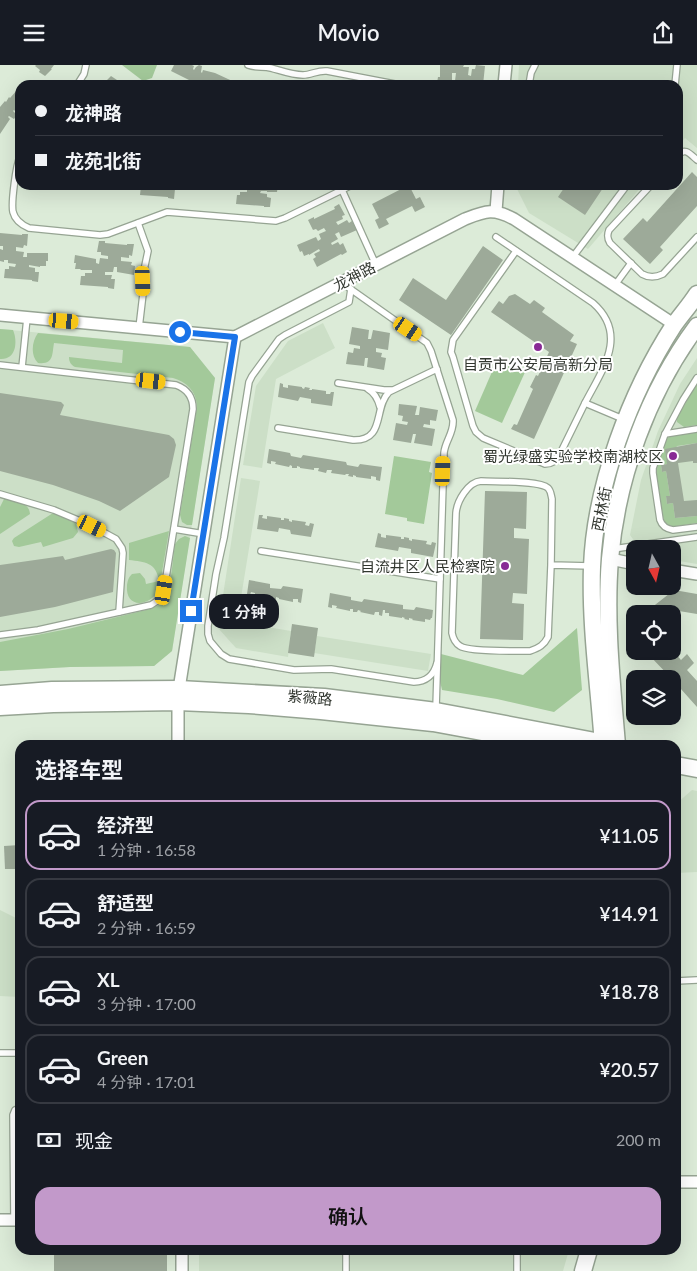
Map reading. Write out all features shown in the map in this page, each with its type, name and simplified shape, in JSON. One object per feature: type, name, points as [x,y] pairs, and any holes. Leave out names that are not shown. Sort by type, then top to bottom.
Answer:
[{"type":"main road","name":"西林街","points":[[609,740],[592,614],[592,566],[597,517],[609,469],[626,420],[650,368],[675,325],[697,295]]},
{"type":"main road","name":"西林街","points":[[610,740],[608,613],[615,518],[626,475],[642,427],[665,375],[697,326]]},
{"type":"main road","name":"紫薇路","points":[[0,694],[52,690],[178,695],[324,697],[436,711],[589,740]]},
{"type":"main road","name":"紫薇路","points":[[0,707],[178,695],[249,705],[433,723],[526,740]]},
{"type":"main road","points":[[681,766],[697,769]]},
{"type":"main road","points":[[583,1271],[587,1255]]},
{"type":"main road","points":[[595,1271],[599,1255]]},
{"type":"street","points":[[504,80],[506,65]]},
{"type":"street","points":[[498,190],[496,211],[514,219],[675,325]]},
{"type":"street","name":"龙神路","points":[[235,337],[346,286],[376,265],[465,219],[478,214],[496,211]]},
{"type":"street","points":[[0,315],[235,337],[178,695],[178,740]]},
{"type":"street","points":[[611,554],[626,560]]},
{"type":"street","points":[[681,572],[697,575]]},
{"type":"street","points":[[681,1182],[697,1182]]},
{"type":"street","points":[[0,1220],[15,1220]]},
{"type":"street","points":[[182,1255],[182,1271]]},
{"type":"lane","points":[[80,80],[86,65]]},
{"type":"lane","points":[[248,65],[302,75],[327,71],[374,80]]},
{"type":"lane","points":[[530,80],[535,65]]},
{"type":"lane","points":[[676,80],[677,65]]},
{"type":"lane","points":[[683,151],[688,151],[697,160]]},
{"type":"lane","points":[[15,181],[13,208],[16,218],[24,226],[104,235],[167,212],[276,221],[342,190],[376,265]]},
{"type":"lane","points":[[572,258],[623,190]]},
{"type":"lane","points":[[646,190],[607,234],[610,243],[642,274],[648,277],[658,277],[696,239]]},
{"type":"lane","points":[[138,223],[148,251],[143,275],[139,328]]},
{"type":"lane","points":[[496,237],[593,303],[605,316],[611,337],[611,347],[607,360],[559,456],[556,461],[545,465],[483,438],[476,432],[453,357],[453,340],[516,251]]},
{"type":"lane","points":[[614,285],[631,263]]},
{"type":"lane","points":[[346,286],[423,339],[431,351],[454,425],[444,453],[436,711]]},
{"type":"lane","points":[[346,286],[349,302],[279,339],[250,379],[224,538],[216,574],[208,637],[221,654],[229,659],[286,669],[331,669],[414,682],[424,681],[429,677],[436,668],[437,663]]},
{"type":"lane","points":[[22,367],[27,318]]},
{"type":"lane","points":[[0,365],[169,383],[186,390],[191,399],[193,409],[164,590],[160,599],[151,605],[38,630],[0,635]]},
{"type":"lane","points":[[278,428],[357,440],[370,436],[376,429],[384,397],[393,389],[437,369]]},
{"type":"lane","points":[[697,378],[665,434],[653,468],[661,523],[666,528],[673,530],[697,527]]},
{"type":"lane","points":[[338,383],[384,390],[393,389]]},
{"type":"lane","points":[[363,387],[369,389],[375,395],[379,401],[380,409]]},
{"type":"lane","points":[[585,403],[626,420]]},
{"type":"lane","points":[[665,434],[697,429]]},
{"type":"lane","points":[[475,482],[537,483],[551,491],[551,565],[548,637],[545,643],[537,649],[530,651],[470,649],[458,645],[452,633],[457,503],[475,482]]},
{"type":"lane","points":[[0,494],[54,510],[92,526],[116,539],[123,553],[119,612]]},
{"type":"lane","points":[[174,529],[204,533]]},
{"type":"lane","points":[[611,554],[697,537]]},
{"type":"lane","points":[[261,551],[440,579]]},
{"type":"lane","points":[[551,565],[592,566]]},
{"type":"lane","points":[[681,981],[697,979]]},
{"type":"lane","points":[[0,1053],[15,1053]]},
{"type":"lane","points":[[15,1110],[13,1115],[15,1139]]},
{"type":"lane","points":[[346,1255],[346,1271]]},
{"type":"lane","points":[[517,1255],[517,1271]]},
{"type":"shaded area","points":[[519,65],[697,65],[697,148],[685,138],[683,140],[683,80],[518,80]]},
{"type":"shaded area","points":[[518,190],[639,190],[588,249],[529,213]]},
{"type":"shaded area","points":[[323,323],[335,348],[276,379],[262,468],[243,465],[256,386],[288,341]]},
{"type":"shaded area","points":[[0,329],[190,347],[215,378],[172,651],[154,666],[70,667],[0,671]]},
{"type":"shaded area","name":"蜀光绿盛实验学校南湖校区","points":[[697,358],[697,564],[681,561],[681,540],[634,540],[630,535],[641,480],[658,431],[680,384]]},
{"type":"shaded area","points":[[241,478],[260,481],[237,622],[291,631],[288,657],[236,648],[218,628]]},
{"type":"shaded area","points":[[317,636],[431,654],[428,671],[314,653]]},
{"type":"shaded area","points":[[692,790],[697,791],[697,872],[681,873],[681,800]]},
{"type":"shaded area","points":[[0,910],[15,918],[15,997],[0,996]]},
{"type":"shaded area","points":[[199,1255],[568,1255],[563,1271],[199,1271]]},
{"type":"green space","points":[[122,65],[157,65],[152,78],[142,80]]},
{"type":"green space","points":[[0,329],[13,330],[15,335],[14,349],[9,357],[5,359],[0,359]]},
{"type":"green space","points":[[38,333],[190,347],[215,378],[192,525],[182,522],[180,515],[197,406],[195,396],[190,388],[183,382],[173,378],[75,367],[69,360],[69,357],[122,363],[123,350],[54,343],[50,360],[38,363],[35,360],[33,348],[34,340]]},
{"type":"green space","points":[[498,358],[526,370],[502,423],[475,411]]},
{"type":"green space","points":[[697,383],[697,425],[684,427],[677,422],[677,418]]},
{"type":"green space","points":[[697,432],[697,443],[677,446],[667,464],[661,465],[662,472],[666,471],[670,496],[666,496],[667,504],[673,503],[675,518],[697,516],[697,523],[672,527],[666,523],[663,517],[654,471],[665,439],[671,436]]},
{"type":"green space","points":[[394,456],[431,462],[429,472],[432,473],[424,524],[407,521],[407,518],[385,514]]},
{"type":"green space","points":[[4,499],[25,505],[30,514],[0,534],[0,507]]},
{"type":"green space","points":[[53,513],[76,524],[78,532],[73,538],[43,547],[41,542],[19,547],[14,546],[12,541],[14,538]]},
{"type":"green space","points":[[169,531],[159,590],[144,602],[134,602],[127,593],[127,585],[132,574],[140,573],[145,579],[146,584],[159,581],[158,575],[149,564],[129,560],[129,543]]},
{"type":"green space","points":[[185,536],[190,538],[172,651],[154,666],[70,667],[0,671],[0,642],[68,629],[150,609],[159,605],[164,600],[168,589],[175,544]]},
{"type":"green space","points":[[577,628],[582,690],[554,712],[497,699],[442,690],[440,681],[441,654],[523,675]]},
{"type":"building","points":[[36,65],[54,65],[45,76],[39,72],[40,70]]},
{"type":"building","points":[[174,65],[192,65],[194,70],[199,65],[202,66],[202,73],[203,70],[230,80],[189,80],[171,71]]},
{"type":"building","points":[[440,65],[464,65],[463,67],[469,67],[468,75],[471,76],[472,69],[475,69],[476,65],[485,66],[484,80],[455,80],[456,73],[452,73],[452,80],[438,80],[438,77],[440,77]]},
{"type":"building","points":[[111,76],[117,80],[107,80]]},
{"type":"building","points":[[15,92],[15,111],[13,111],[15,118],[8,117],[10,119],[0,134],[0,107]]},
{"type":"building","points":[[692,172],[697,177],[697,206],[660,247],[663,250],[650,264],[623,239],[643,218],[647,222],[676,190],[683,190],[683,182]]},
{"type":"building","points":[[141,190],[175,190],[174,199],[140,195]]},
{"type":"building","points":[[247,190],[277,190],[277,192],[261,191],[260,193],[267,194],[267,197],[271,198],[270,207],[236,204],[237,195],[240,195],[240,192],[247,192]]},
{"type":"building","points":[[399,190],[412,190],[416,199],[420,197],[425,207],[415,212],[412,206],[386,219],[389,224],[379,229],[375,220],[379,218],[372,204]]},
{"type":"building","points":[[563,190],[602,190],[585,215],[558,197]]},
{"type":"building","points":[[339,204],[345,215],[342,216],[343,219],[336,222],[338,225],[347,220],[349,223],[352,221],[357,230],[341,237],[339,232],[335,234],[338,239],[331,243],[332,245],[338,242],[340,245],[343,243],[347,252],[317,267],[313,259],[316,257],[314,254],[320,251],[319,249],[304,256],[297,245],[316,237],[318,241],[321,239],[319,234],[326,231],[324,228],[318,231],[316,229],[313,230],[308,220],[335,209],[334,207]]},
{"type":"building","points":[[0,233],[28,234],[27,246],[24,245],[23,248],[16,247],[16,251],[24,252],[23,257],[27,257],[27,253],[48,253],[46,266],[29,265],[29,267],[35,268],[35,272],[39,272],[38,282],[4,278],[5,269],[9,269],[9,266],[15,267],[16,264],[8,263],[8,260],[0,261],[0,249],[3,250],[3,246],[0,246]]},
{"type":"building","points":[[99,241],[127,245],[134,244],[132,256],[129,255],[129,258],[121,257],[121,261],[132,262],[131,265],[135,266],[134,275],[117,272],[117,267],[114,267],[113,272],[105,272],[105,275],[112,275],[111,279],[115,279],[114,289],[80,285],[81,276],[85,276],[85,273],[92,273],[92,270],[75,269],[75,255],[96,259],[96,263],[99,264],[100,258],[108,259],[108,256],[97,252]]},
{"type":"building","points":[[483,246],[503,260],[451,335],[399,300],[413,278],[446,300]]},
{"type":"building","points":[[515,294],[530,304],[534,300],[545,308],[542,312],[574,335],[570,341],[577,344],[534,439],[511,429],[514,424],[517,425],[533,389],[530,387],[536,375],[538,376],[549,352],[491,312],[499,301],[503,304],[509,296]]},
{"type":"building","points":[[352,327],[369,330],[368,339],[371,339],[373,330],[390,333],[388,350],[376,348],[376,352],[382,353],[381,357],[386,358],[384,370],[367,367],[368,358],[365,358],[364,366],[346,364],[348,352],[353,353],[354,348],[360,349],[360,346],[349,344]]},
{"type":"building","points":[[280,383],[283,384],[283,387],[288,388],[288,385],[304,389],[305,387],[310,388],[309,390],[326,391],[326,394],[334,392],[332,406],[311,403],[311,399],[300,397],[298,401],[278,397]]},
{"type":"building","points":[[0,393],[61,402],[64,405],[60,415],[169,435],[174,439],[176,445],[169,477],[120,511],[99,501],[53,485],[0,471]]},
{"type":"building","points":[[399,404],[417,406],[415,415],[419,415],[420,407],[438,410],[436,421],[430,420],[430,425],[424,424],[423,427],[435,429],[432,446],[414,443],[416,434],[413,434],[411,443],[393,440],[396,423],[407,425],[408,422],[402,421],[403,416],[398,415]]},
{"type":"building","points":[[697,443],[697,463],[693,463],[693,461],[678,463],[684,501],[697,500],[697,516],[675,518],[673,503],[667,504],[666,496],[670,496],[666,471],[662,472],[661,465],[667,464],[665,449]]},
{"type":"building","points":[[269,449],[290,453],[291,456],[301,458],[303,455],[346,462],[347,465],[358,467],[360,464],[382,467],[380,481],[376,480],[376,477],[371,476],[371,479],[353,475],[353,477],[348,476],[349,474],[331,473],[332,470],[327,470],[326,473],[318,471],[319,468],[314,468],[314,470],[297,466],[297,468],[292,468],[290,465],[289,467],[275,464],[276,462],[271,461],[271,464],[267,463]]},
{"type":"building","name":"自流井区人民检察院","points":[[485,491],[527,492],[526,529],[514,528],[514,538],[529,539],[527,594],[513,593],[512,603],[524,604],[523,640],[480,639]]},
{"type":"building","points":[[259,515],[263,515],[262,518],[267,519],[267,516],[281,518],[281,520],[284,520],[284,518],[289,519],[292,522],[292,520],[306,522],[305,525],[309,526],[310,523],[314,524],[311,537],[291,534],[290,530],[279,528],[278,532],[257,529]]},
{"type":"building","points":[[378,533],[381,534],[381,537],[386,538],[386,535],[401,537],[401,539],[404,539],[404,537],[409,538],[412,541],[412,539],[427,541],[426,544],[431,545],[432,542],[436,543],[433,557],[411,553],[411,549],[399,547],[398,551],[375,547]]},
{"type":"building","points":[[111,549],[116,553],[113,592],[55,607],[0,617],[0,565],[63,556],[65,560]]},
{"type":"building","points":[[249,580],[270,584],[270,588],[281,589],[283,586],[303,589],[301,603],[298,602],[298,599],[293,599],[293,602],[276,597],[276,600],[271,599],[272,597],[255,595],[255,593],[251,592],[250,595],[247,594]]},
{"type":"building","points":[[681,591],[697,594],[697,614],[681,611],[681,605],[655,605],[668,595],[681,595]]},
{"type":"building","points":[[330,593],[351,597],[351,600],[362,602],[364,599],[403,605],[403,609],[414,610],[416,607],[433,610],[432,618],[430,620],[425,619],[425,622],[389,616],[389,613],[385,613],[385,610],[383,610],[382,616],[379,615],[379,612],[375,612],[374,615],[358,610],[353,612],[353,609],[350,609],[350,611],[336,608],[337,606],[332,605],[332,608],[328,607]]},
{"type":"building","points":[[292,624],[318,628],[314,657],[288,653]]},
{"type":"building","points":[[687,654],[694,663],[687,670],[697,681],[697,707],[681,689],[681,670],[663,670],[654,660],[681,660]]},
{"type":"building","points":[[15,845],[15,869],[5,869],[4,846]]},
{"type":"building","points":[[54,1255],[167,1255],[167,1271],[54,1271]]},
{"type":"place","name":"自贡市公安局高新分局","points":[[538,347]]},
{"type":"place","name":"蜀光绿盛实验学校南湖校区","points":[[673,456]]},
{"type":"place","name":"自流井区人民检察院","points":[[505,566]]},
{"type":"route","points":[[180,332],[235,337],[191,611]]}]
